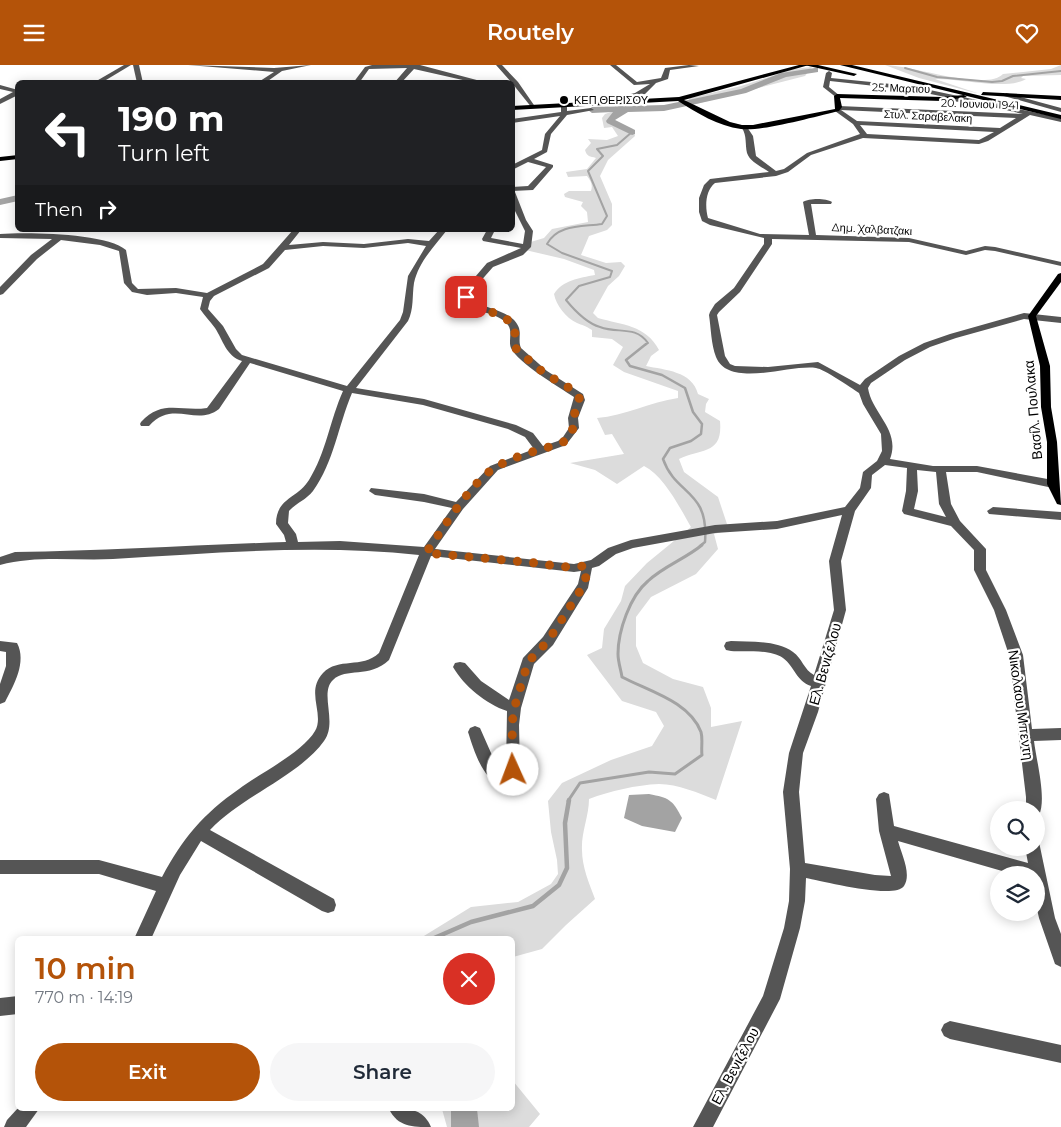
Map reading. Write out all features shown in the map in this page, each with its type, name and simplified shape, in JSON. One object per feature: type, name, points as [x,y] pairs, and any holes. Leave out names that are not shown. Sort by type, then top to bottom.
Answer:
[{"type":"highway","points":[[807,65],[945,89]]},
{"type":"highway","points":[[843,65],[855,66],[1061,117]]},
{"type":"highway","points":[[885,66],[945,89]]},
{"type":"main road","points":[[515,108],[564,104],[681,101],[796,66],[807,65]]},
{"type":"main road","points":[[983,94],[1061,98]]},
{"type":"main road","points":[[681,101],[728,124],[745,128],[838,109],[837,96]]},
{"type":"main road","name":"25. Μαρτιου","points":[[837,96],[958,98]]},
{"type":"main road","points":[[0,159],[15,157]]},
{"type":"main road","points":[[1032,316],[1061,276]]},
{"type":"main road","name":"Βασίλ. Πουλακα","points":[[1032,316],[1045,366],[1046,407],[1052,442],[1053,484],[1061,501]]},
{"type":"street","points":[[101,80],[128,65]]},
{"type":"street","points":[[136,65],[139,80]]},
{"type":"street","points":[[191,65],[280,70],[308,65]]},
{"type":"street","points":[[265,80],[286,65]]},
{"type":"street","points":[[499,65],[512,80]]},
{"type":"street","points":[[613,65],[634,83],[654,82],[665,79],[667,69],[696,66]]},
{"type":"street","points":[[358,80],[367,68],[375,66],[422,66],[474,80]]},
{"type":"street","points":[[401,80],[412,67]]},
{"type":"street","points":[[829,70],[826,87],[837,96]]},
{"type":"street","points":[[828,79],[910,88],[984,103],[1026,115],[1061,117]]},
{"type":"street","points":[[615,99],[649,89],[654,82]]},
{"type":"street","points":[[515,84],[534,107]]},
{"type":"street","points":[[0,87],[15,91]]},
{"type":"street","points":[[0,102],[15,94]]},
{"type":"street","points":[[1006,95],[1061,110]]},
{"type":"street","points":[[911,98],[927,139]]},
{"type":"street","points":[[515,165],[545,151],[548,134],[564,115],[564,104]]},
{"type":"street","points":[[838,109],[855,123],[864,134],[862,136]]},
{"type":"street","name":"20. Ιουνιου 1941","points":[[838,109],[1026,115]]},
{"type":"street","points":[[515,121],[591,110]]},
{"type":"street","points":[[745,128],[751,135],[750,149],[753,157],[776,174],[786,171],[809,154],[862,136],[980,141],[1026,115]]},
{"type":"street","name":"Στυλ. Σαραβελακη","points":[[855,123],[1001,130]]},
{"type":"street","points":[[515,192],[530,188],[551,166],[528,160]]},
{"type":"street","name":"Δημ. Χαλβατζακι","points":[[776,174],[713,181],[708,185],[703,198],[703,216],[709,222],[768,238],[909,240],[966,253],[985,248],[995,249],[1061,264]]},
{"type":"street","points":[[143,936],[167,886],[199,832],[237,798],[311,747],[322,733],[324,724],[321,700],[322,688],[326,678],[335,671],[362,669],[379,663],[384,656],[426,553],[459,506],[494,468],[562,443],[572,433],[574,429],[573,418],[580,400],[579,396],[544,373],[517,350],[514,345],[514,327],[511,322],[469,303],[466,297],[467,292],[490,265],[520,253],[527,247],[529,231],[522,219],[515,198]]},
{"type":"street","points":[[813,238],[807,202],[828,202]]},
{"type":"street","points":[[295,232],[273,260],[256,273],[209,296],[204,303],[204,309],[218,325],[232,351],[239,357],[247,360],[349,390],[424,401],[512,427],[529,435],[540,450]]},
{"type":"street","points":[[293,546],[290,534],[282,524],[282,511],[286,505],[308,490],[326,458],[336,421],[349,390],[404,321],[409,312],[411,279],[431,244],[441,232]]},
{"type":"street","points":[[489,232],[485,237],[488,240],[527,247]]},
{"type":"street","points":[[0,236],[88,239],[120,247],[126,263],[128,284],[136,291],[171,290],[209,296]]},
{"type":"street","points":[[768,238],[768,243],[732,296],[714,310],[713,315],[720,356],[726,366],[734,369],[768,370],[818,365],[863,391],[868,403],[888,433],[884,461],[912,467],[977,469],[1053,484]]},
{"type":"street","points":[[0,292],[34,257],[58,239]]},
{"type":"street","points":[[283,248],[323,244],[364,246],[408,241],[431,244]]},
{"type":"street","points":[[863,391],[868,381],[902,358],[928,345],[1015,317],[1032,316],[1061,320]]},
{"type":"street","points":[[145,424],[153,414],[161,411],[206,412],[213,409],[247,360]]},
{"type":"street","name":"Ελ. Βενιζελου","points":[[703,1127],[771,999],[792,928],[797,901],[798,869],[791,792],[796,753],[811,712],[840,610],[835,561],[849,510],[865,489],[867,474],[884,461]]},
{"type":"street","points":[[912,467],[912,491],[908,511],[955,523]]},
{"type":"street","name":"Νικολαου Μπεντη","points":[[941,469],[943,499],[955,523],[980,549],[980,570],[1000,610],[1016,655],[1034,801]]},
{"type":"street","points":[[375,491],[424,498],[459,506]]},
{"type":"street","points":[[0,561],[15,556],[112,555],[168,550],[293,546],[384,547],[562,567],[586,566],[631,543],[715,529],[777,525],[849,510]]},
{"type":"street","points":[[993,511],[1061,516]]},
{"type":"street","points":[[474,732],[493,773],[499,778],[507,779],[511,776],[513,770],[512,725],[514,709],[528,662],[548,641],[584,585],[587,572],[586,566]]},
{"type":"street","points":[[0,646],[12,647],[13,656],[10,678],[0,698]]},
{"type":"street","points":[[731,646],[783,653],[792,659],[803,675],[819,683]]},
{"type":"street","points":[[460,667],[466,677],[504,705],[514,709]]},
{"type":"street","points":[[1026,735],[1061,735]]},
{"type":"street","points":[[798,869],[875,883],[895,884],[898,882],[899,872],[887,831],[884,799]]},
{"type":"street","points":[[887,831],[1011,866]]},
{"type":"street","points":[[199,832],[328,905]]},
{"type":"street","points":[[0,867],[99,867],[167,886]]},
{"type":"street","points":[[1045,907],[1061,958]]},
{"type":"street","points":[[0,1007],[15,1005]]},
{"type":"street","points":[[950,1030],[1061,1054]]},
{"type":"street","points":[[14,1127],[27,1111]]},
{"type":"street","points":[[401,1111],[421,1127]]},
{"type":"shaded area","points":[[885,65],[981,80],[994,79],[1003,74],[1051,69],[1061,65],[1061,75],[1023,76],[1021,78],[1026,79],[1006,84],[935,79],[976,93],[919,78]]},
{"type":"shaded area","points":[[812,67],[805,76],[696,104],[688,101],[690,98],[741,86],[793,69]]},
{"type":"shaded area","points":[[623,108],[632,108],[613,119],[633,129],[635,136],[608,160],[600,176],[612,204],[612,225],[607,230],[589,236],[581,255],[606,263],[621,262],[625,266],[619,276],[608,286],[593,313],[598,318],[633,327],[647,335],[659,350],[651,356],[646,366],[684,376],[695,386],[698,394],[709,399],[705,412],[720,421],[718,440],[709,449],[679,459],[684,472],[718,497],[729,530],[714,534],[718,549],[696,574],[651,597],[636,617],[636,646],[643,663],[673,679],[703,687],[711,708],[711,727],[742,721],[716,800],[681,787],[666,784],[623,789],[589,799],[582,856],[586,875],[595,899],[542,949],[515,956],[515,936],[424,936],[471,907],[518,902],[551,884],[558,874],[548,801],[562,783],[611,760],[652,746],[664,726],[656,712],[622,701],[587,655],[602,648],[604,629],[621,601],[625,586],[647,563],[691,527],[665,485],[644,466],[617,484],[595,470],[570,463],[624,454],[612,434],[605,435],[597,418],[618,415],[678,398],[678,391],[624,372],[613,365],[623,347],[612,339],[592,337],[592,330],[573,321],[559,307],[554,294],[558,289],[572,280],[595,275],[594,270],[564,259],[521,249],[524,244],[544,238],[552,229],[588,222],[587,212],[581,206],[583,202],[565,197],[564,194],[569,191],[591,191],[591,181],[587,176],[568,177],[566,172],[587,169],[596,158],[589,156],[585,150],[591,143],[588,139],[607,140],[618,136],[612,127],[604,128],[602,118],[605,114]]},
{"type":"shaded area","points":[[649,794],[666,798],[675,807],[682,818],[675,832],[642,826],[624,818],[629,795]]},
{"type":"shaded area","points":[[515,1083],[540,1114],[529,1127],[447,1127],[443,1111],[515,1111]]},
{"type":"waterway","points":[[905,68],[937,77],[992,82],[1002,81],[1013,76],[1061,71]]},
{"type":"waterway","points":[[626,109],[664,108],[743,91],[784,75],[815,70]]},
{"type":"waterway","points":[[592,110],[626,109]]},
{"type":"waterway","points":[[626,109],[614,115],[610,121],[632,132]]},
{"type":"waterway","points":[[632,132],[617,145],[597,149],[603,156],[588,171],[607,216],[602,224],[579,226],[564,230],[557,233],[547,244],[562,253],[612,271],[610,277],[579,286],[566,300],[590,323],[607,329],[638,334],[648,343],[645,345]]},
{"type":"waterway","points":[[0,202],[15,199]]},
{"type":"waterway","points":[[646,344],[626,360],[630,366],[662,375],[685,388],[693,412],[702,424],[701,434],[691,441],[670,448],[663,459],[669,471],[697,502],[702,512],[705,525],[705,542],[700,546]]},
{"type":"waterway","points":[[568,801],[580,783],[649,772],[675,774],[702,755],[702,735],[695,721],[687,712],[667,698],[622,677],[618,660],[620,635],[626,615],[636,595],[648,581],[661,571],[702,545]]},
{"type":"waterway","points":[[439,936],[471,922],[533,906],[559,885],[567,868],[565,823],[569,800]]},
{"type":"waterway","points":[[464,1111],[465,1127]]},
{"type":"place","name":"ΚΕΠ ΘΕΡΙΣΟΥ","points":[[564,100]]},
{"type":"route","points":[[466,297],[466,301],[469,303],[511,322],[514,327],[513,341],[517,350],[544,373],[576,392],[580,400],[573,418],[574,429],[567,439],[562,443],[494,468],[459,506],[426,553],[574,568],[586,566],[587,572],[584,585],[562,616],[548,641],[528,662],[514,709],[512,725],[513,770]]}]
